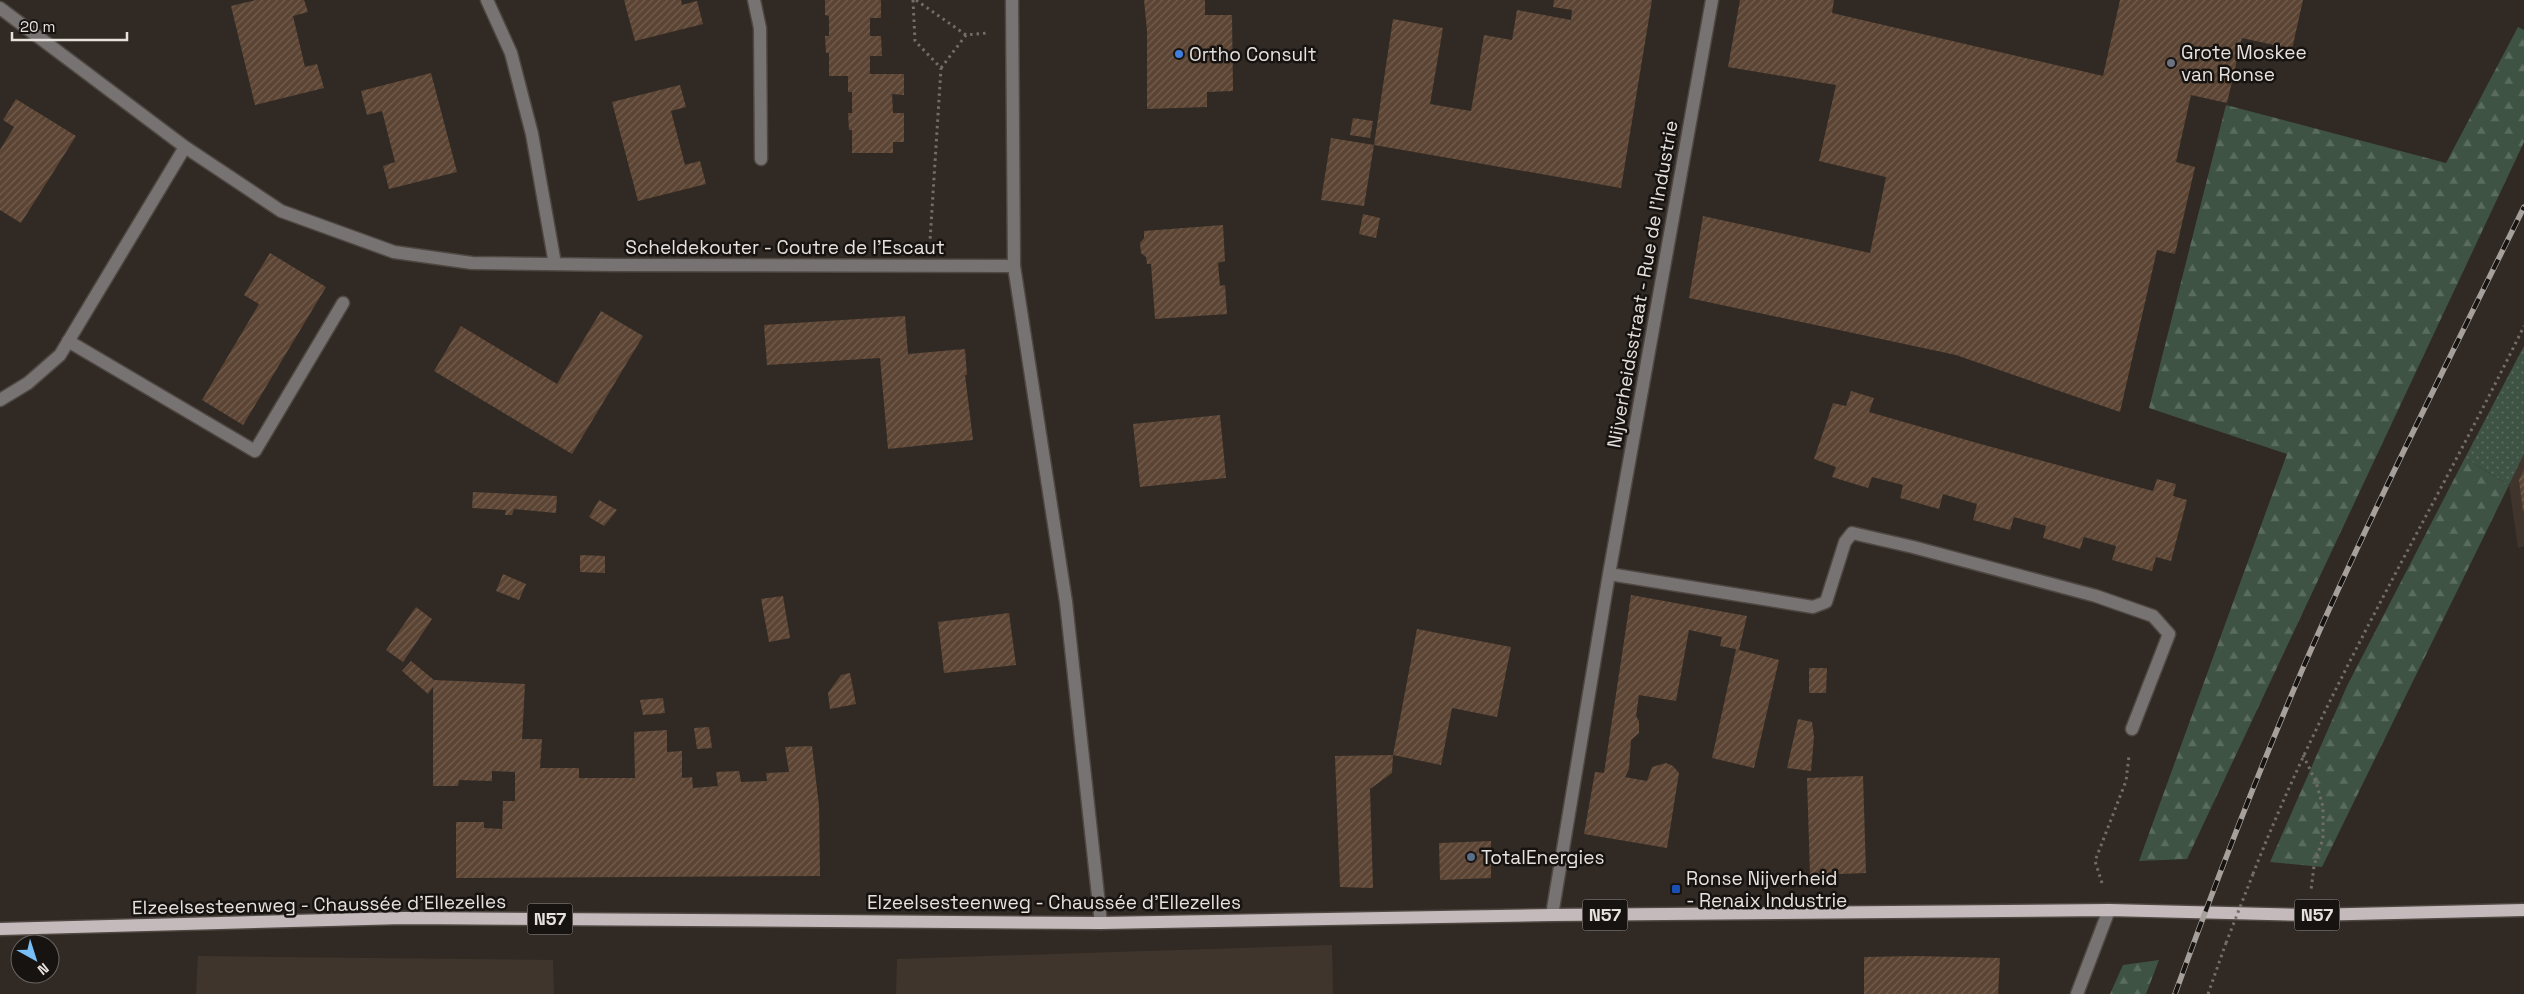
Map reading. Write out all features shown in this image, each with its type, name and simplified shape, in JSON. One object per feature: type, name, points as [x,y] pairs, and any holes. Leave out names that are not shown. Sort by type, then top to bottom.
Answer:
[{"type":"main road","name":"Elzeelsesteenweg - Chaussée d'Ellezelles","points":[[0,929],[404,918],[1101,923],[1552,915],[2109,910]]},
{"type":"main road","name":"N57","points":[[2109,910],[2309,915],[2524,910]]},
{"type":"street","points":[[487,0],[511,53],[532,134],[555,264]]},
{"type":"street","points":[[754,0],[760,28],[761,158]]},
{"type":"street","points":[[1012,0],[1014,266],[1066,602],[1101,923]]},
{"type":"street","name":"Nijverheidsstraat - Rue de l'Industrie","points":[[1552,915],[1609,574],[1712,0]]},
{"type":"street","name":"Scheldekouter - Coutre de l'Escaut","points":[[0,8],[185,147],[281,211],[394,252],[472,263],[1014,266]]},
{"type":"street","points":[[0,400],[28,383],[60,355],[185,147]]},
{"type":"street","points":[[68,341],[255,451],[343,303]]},
{"type":"street","points":[[1609,574],[1813,607],[1826,602],[1846,542],[1852,533],[1913,547],[2096,596],[2153,616],[2169,634],[2132,729]]},
{"type":"street","points":[[2078,994],[2109,910]]},
{"type":"path","points":[[914,0],[966,35],[1012,29]]},
{"type":"path","points":[[914,0],[915,41],[941,68]]},
{"type":"path","points":[[928,266],[941,68],[966,35]]},
{"type":"path","points":[[2208,994],[2253,874],[2303,755],[2328,703],[2443,488],[2524,326]]},
{"type":"path","points":[[2109,910],[2096,861],[2126,782],[2132,729]]},
{"type":"path","points":[[2303,755],[2316,782],[2323,806],[2323,838],[2314,866]]},
{"type":"shaded area","points":[[2524,454],[2524,546],[2518,548],[2509,485]]},
{"type":"shaded area","points":[[1332,945],[1333,994],[896,994],[897,959]]},
{"type":"shaded area","points":[[198,956],[553,960],[554,994],[196,994]]},
{"type":"green space","points":[[2518,27],[2524,30],[2524,142],[2187,859],[2139,861],[2287,454],[2149,408],[2226,105],[2446,163]]},
{"type":"green space","points":[[2524,346],[2524,454],[2509,485],[2465,458]]},
{"type":"green space","points":[[2465,458],[2509,485],[2322,867],[2270,862],[2347,686]]},
{"type":"green space","points":[[2159,960],[2146,994],[2110,994],[2123,965]]},
{"type":"building","points":[[256,0],[304,0],[308,12],[293,16],[305,67],[317,64],[324,88],[255,105],[231,6]]},
{"type":"building","points":[[624,0],[681,0],[682,5],[697,1],[703,24],[635,41]]},
{"type":"building","points":[[825,0],[881,0],[881,18],[870,18],[870,36],[881,36],[882,56],[870,56],[870,74],[904,74],[904,95],[892,94],[893,113],[904,113],[904,142],[893,142],[893,153],[852,153],[852,130],[849,130],[848,113],[852,113],[852,92],[848,92],[848,76],[829,76],[829,53],[826,53],[825,36],[829,36],[829,16],[825,15]]},
{"type":"building","points":[[1144,0],[1205,0],[1205,15],[1232,15],[1233,91],[1207,92],[1207,107],[1147,109],[1147,31]]},
{"type":"building","points":[[1554,0],[1652,0],[1621,188],[1374,145],[1393,19],[1443,28],[1430,104],[1471,111],[1484,35],[1512,40],[1517,10],[1571,20],[1572,10],[1553,7]]},
{"type":"building","points":[[1740,0],[1834,0],[1832,13],[2103,76],[2120,0],[2303,0],[2292,49],[2242,38],[2227,103],[2191,95],[2176,162],[2195,167],[2175,254],[2157,250],[2120,412],[1956,355],[1689,298],[1703,216],[1870,253],[1886,177],[1819,161],[1836,85],[1728,67]]},
{"type":"building","points":[[431,73],[457,172],[389,189],[383,166],[395,162],[382,111],[367,115],[361,91]]},
{"type":"building","points":[[680,85],[686,107],[671,111],[685,165],[700,161],[706,184],[638,201],[612,102]]},
{"type":"building","points":[[16,99],[76,136],[21,223],[0,210],[0,150],[14,127],[3,120]]},
{"type":"building","points":[[1353,118],[1373,121],[1370,138],[1350,135]]},
{"type":"building","points":[[1331,138],[1374,145],[1364,206],[1321,200]]},
{"type":"building","points":[[1363,214],[1380,218],[1376,238],[1359,234]]},
{"type":"building","points":[[1223,225],[1225,261],[1218,263],[1220,286],[1225,285],[1227,314],[1155,319],[1151,264],[1147,264],[1146,257],[1141,253],[1140,243],[1144,238],[1144,231]]},
{"type":"building","points":[[270,253],[326,287],[243,425],[202,400],[259,304],[244,295]]},
{"type":"building","points":[[601,311],[643,336],[572,454],[434,371],[461,326],[557,384]]},
{"type":"building","points":[[905,316],[908,354],[965,349],[967,375],[965,375],[973,440],[888,449],[880,358],[767,365],[764,325]]},
{"type":"building","points":[[1851,391],[1874,398],[1869,412],[1977,443],[2153,491],[2157,479],[2176,484],[2173,496],[2187,500],[2171,561],[2156,557],[2152,571],[2112,560],[2116,546],[2084,537],[2080,549],[2043,538],[2046,526],[2014,517],[2010,530],[1973,520],[1977,504],[1943,494],[1939,509],[1900,498],[1903,485],[1872,477],[1868,488],[1832,477],[1836,467],[1814,459],[1833,403],[1846,406]]},
{"type":"building","points":[[1220,415],[1226,478],[1140,487],[1133,424]]},
{"type":"building","points":[[2524,469],[2524,511],[2523,511],[2519,480]]},
{"type":"building","points":[[473,492],[557,496],[556,513],[514,509],[512,515],[505,515],[506,510],[472,508]]},
{"type":"building","points":[[599,500],[617,510],[604,526],[589,517]]},
{"type":"building","points":[[580,555],[605,556],[605,573],[580,572]]},
{"type":"building","points":[[503,574],[526,584],[519,600],[496,591]]},
{"type":"building","points":[[1631,595],[1747,616],[1739,650],[1779,660],[1754,768],[1712,758],[1736,649],[1720,646],[1722,637],[1689,630],[1676,701],[1639,695],[1636,716],[1639,721],[1639,733],[1631,740],[1629,769],[1625,777],[1647,781],[1652,767],[1666,763],[1673,766],[1679,773],[1667,848],[1584,834],[1595,772],[1604,773]]},
{"type":"building","points":[[783,596],[790,638],[769,642],[761,599]]},
{"type":"building","points":[[416,607],[432,619],[403,662],[386,650]]},
{"type":"building","points":[[1009,613],[1016,665],[944,673],[938,622]]},
{"type":"building","points":[[1417,629],[1511,647],[1497,717],[1452,708],[1441,765],[1393,755]]},
{"type":"building","points":[[411,661],[434,680],[525,684],[522,739],[542,739],[540,768],[579,768],[579,778],[635,778],[634,732],[667,730],[667,752],[682,751],[682,778],[692,777],[693,788],[718,786],[716,772],[739,771],[741,782],[767,781],[766,773],[789,772],[785,747],[812,746],[819,806],[820,876],[456,878],[456,822],[484,822],[484,828],[502,829],[503,801],[515,801],[515,772],[492,771],[492,781],[459,780],[458,786],[433,786],[433,687],[428,694],[402,671]]},
{"type":"building","points":[[1809,668],[1827,668],[1826,693],[1809,693]]},
{"type":"building","points":[[850,673],[856,704],[830,709],[828,693],[841,675]]},
{"type":"building","points":[[663,698],[665,713],[643,715],[640,700]]},
{"type":"building","points":[[1798,719],[1812,722],[1814,737],[1811,771],[1787,768]]},
{"type":"building","points":[[709,727],[712,748],[697,749],[694,728]]},
{"type":"building","points":[[1393,755],[1392,773],[1370,789],[1373,888],[1340,887],[1335,756]]},
{"type":"building","points":[[1863,776],[1866,873],[1810,875],[1807,778]]},
{"type":"building","points":[[1491,841],[1491,878],[1440,880],[1439,843]]},
{"type":"building","points":[[1864,957],[2000,958],[1998,994],[1864,994]]},
{"type":"railway","points":[[2175,994],[2237,830],[2303,668],[2383,494],[2524,207]]},
{"type":"place","name":"Ortho Consult","points":[[1179,54]]},
{"type":"place","name":"Grote Moskee van Ronse","points":[[2171,63]]},
{"type":"place","name":"TotalEnergies","points":[[1471,857]]},
{"type":"place","name":"Ronse Nijverheid - Renaix Industrie","points":[[1676,889]]}]
